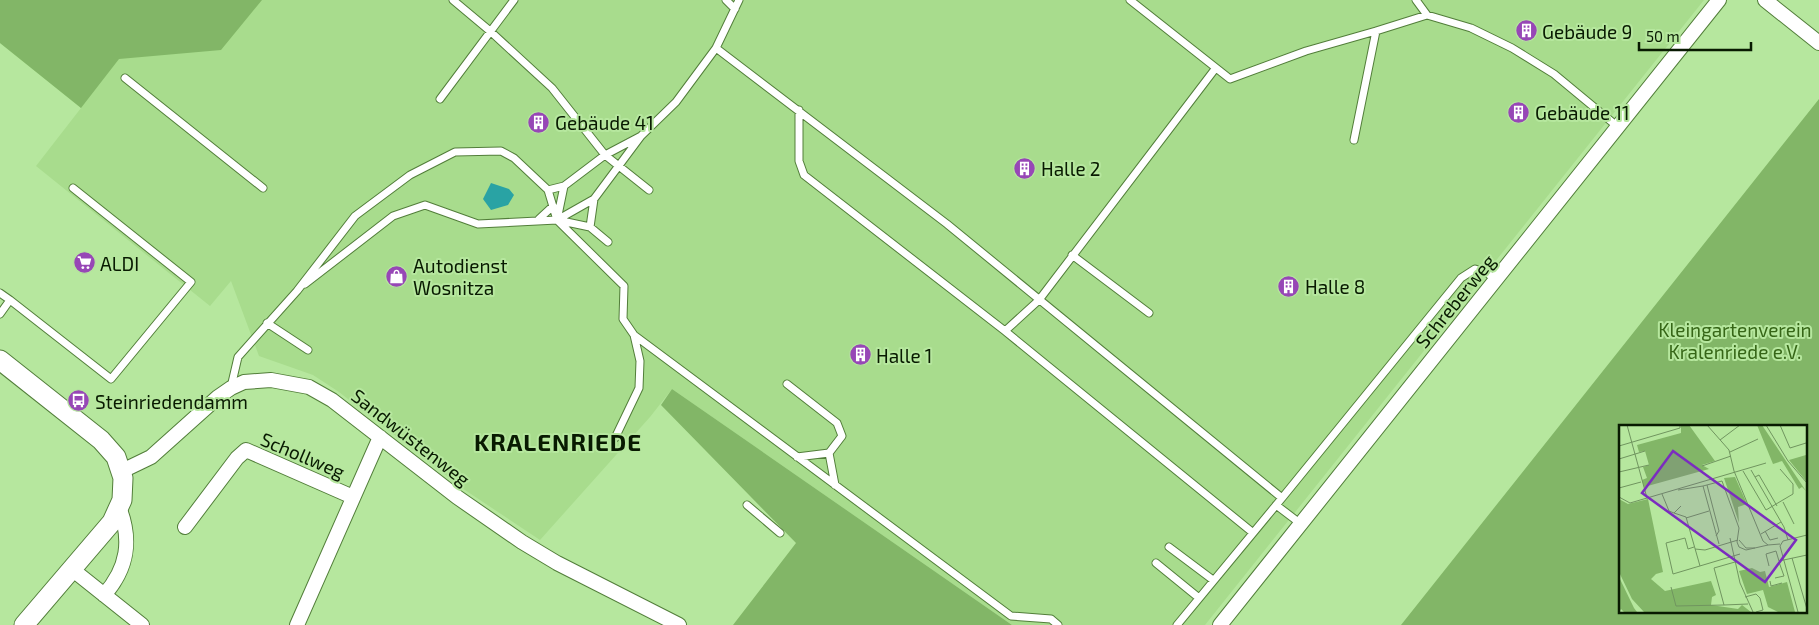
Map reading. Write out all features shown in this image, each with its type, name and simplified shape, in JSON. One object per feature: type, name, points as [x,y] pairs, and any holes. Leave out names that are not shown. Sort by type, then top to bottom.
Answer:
[{"type":"main road","points":[[0,360],[101,440],[116,457],[122,471],[124,485],[119,507],[104,532],[24,625]]},
{"type":"street","name":"Schreberweg","points":[[1220,625],[1719,0]]},
{"type":"street","points":[[1765,0],[1819,43]]},
{"type":"street","name":"Sandwüstenweg","points":[[122,471],[151,457],[218,396],[244,382],[271,380],[309,387],[332,400],[457,497],[522,542],[557,563],[680,625]]},
{"type":"street","name":"Schollweg","points":[[296,625],[380,437]]},
{"type":"street","name":"Schollweg","points":[[185,526],[237,458],[246,450],[353,497]]},
{"type":"street","points":[[104,595],[119,576],[127,554],[125,522],[119,507]]},
{"type":"street","points":[[73,570],[142,625]]},
{"type":"lane","points":[[453,0],[552,88],[605,155],[649,190]]},
{"type":"lane","points":[[440,99],[514,0]]},
{"type":"lane","points":[[726,0],[735,9]]},
{"type":"lane","points":[[557,220],[594,198],[641,136],[676,102],[716,48],[739,0]]},
{"type":"lane","points":[[1130,0],[1230,79],[1306,51],[1427,15],[1472,28],[1512,48],[1554,74],[1618,126]]},
{"type":"lane","points":[[1416,0],[1427,15]]},
{"type":"lane","points":[[1354,140],[1376,31]]},
{"type":"lane","points":[[716,48],[947,224],[1282,498]]},
{"type":"lane","points":[[1005,330],[1038,300],[1215,69]]},
{"type":"lane","points":[[125,78],[263,188]]},
{"type":"lane","points":[[799,110],[799,161],[804,175],[1005,330],[1252,532]]},
{"type":"lane","points":[[548,190],[564,186],[605,155],[641,136]]},
{"type":"lane","points":[[231,388],[238,357],[297,291],[355,216],[410,175],[455,152],[501,151],[514,158],[548,190],[557,220],[624,286],[623,319],[634,335],[1011,616],[1051,620],[1058,625]]},
{"type":"lane","points":[[557,220],[564,186]]},
{"type":"lane","points":[[0,293],[111,380],[191,282],[73,188]]},
{"type":"lane","points":[[590,227],[594,198]]},
{"type":"lane","points":[[297,291],[393,216],[425,205],[478,224],[499,225],[539,219],[557,220],[590,227],[608,242]]},
{"type":"lane","points":[[539,219],[553,206]]},
{"type":"lane","points":[[1072,255],[1149,313]]},
{"type":"lane","points":[[1177,625],[1461,278],[1475,269],[1487,273],[1496,280]]},
{"type":"lane","points":[[0,314],[10,300]]},
{"type":"lane","points":[[267,323],[308,350]]},
{"type":"lane","points":[[615,438],[639,388],[640,361],[634,335]]},
{"type":"lane","points":[[787,384],[837,423],[842,436],[829,454],[835,484]]},
{"type":"lane","points":[[798,457],[829,454]]},
{"type":"lane","points":[[747,505],[780,533]]},
{"type":"lane","points":[[1276,505],[1301,524]]},
{"type":"lane","points":[[1169,547],[1213,580]]},
{"type":"lane","points":[[1156,563],[1199,598]]},
{"type":"shaded area","points":[[0,0],[1704,0],[1205,625],[1012,625],[672,389],[650,417],[540,540],[465,490],[339,392],[313,375],[259,356],[231,281],[210,306],[36,166],[81,108],[0,43]]},
{"type":"green space","points":[[0,0],[262,0],[221,50],[119,59],[81,108],[0,43]]},
{"type":"green space","name":"Kleingartenverein Kralenriede e.V.","points":[[1819,99],[1819,625],[1401,625]]},
{"type":"green space","points":[[672,389],[1012,625],[733,625],[796,543],[661,405]]},
{"type":"water","points":[[491,183],[509,189],[514,195],[508,205],[491,210],[483,199]]},
{"type":"place","name":"Gebäude 9","points":[[1526,31]]},
{"type":"place","name":"Gebäude 11","points":[[1519,112]]},
{"type":"place","name":"Gebäude 41","points":[[539,122]]},
{"type":"place","name":"Halle 2","points":[[1025,168]]},
{"type":"place","name":"ALDI","points":[[84,263]]},
{"type":"place","name":"Autodienst Wosnitza","points":[[397,276]]},
{"type":"place","name":"Halle 8","points":[[1289,286]]},
{"type":"place","name":"Halle 1","points":[[860,355]]},
{"type":"place","name":"Steinriedendamm","points":[[79,401]]},
{"type":"district","name":"KRALENRIEDE","points":[[558,441]]}]
